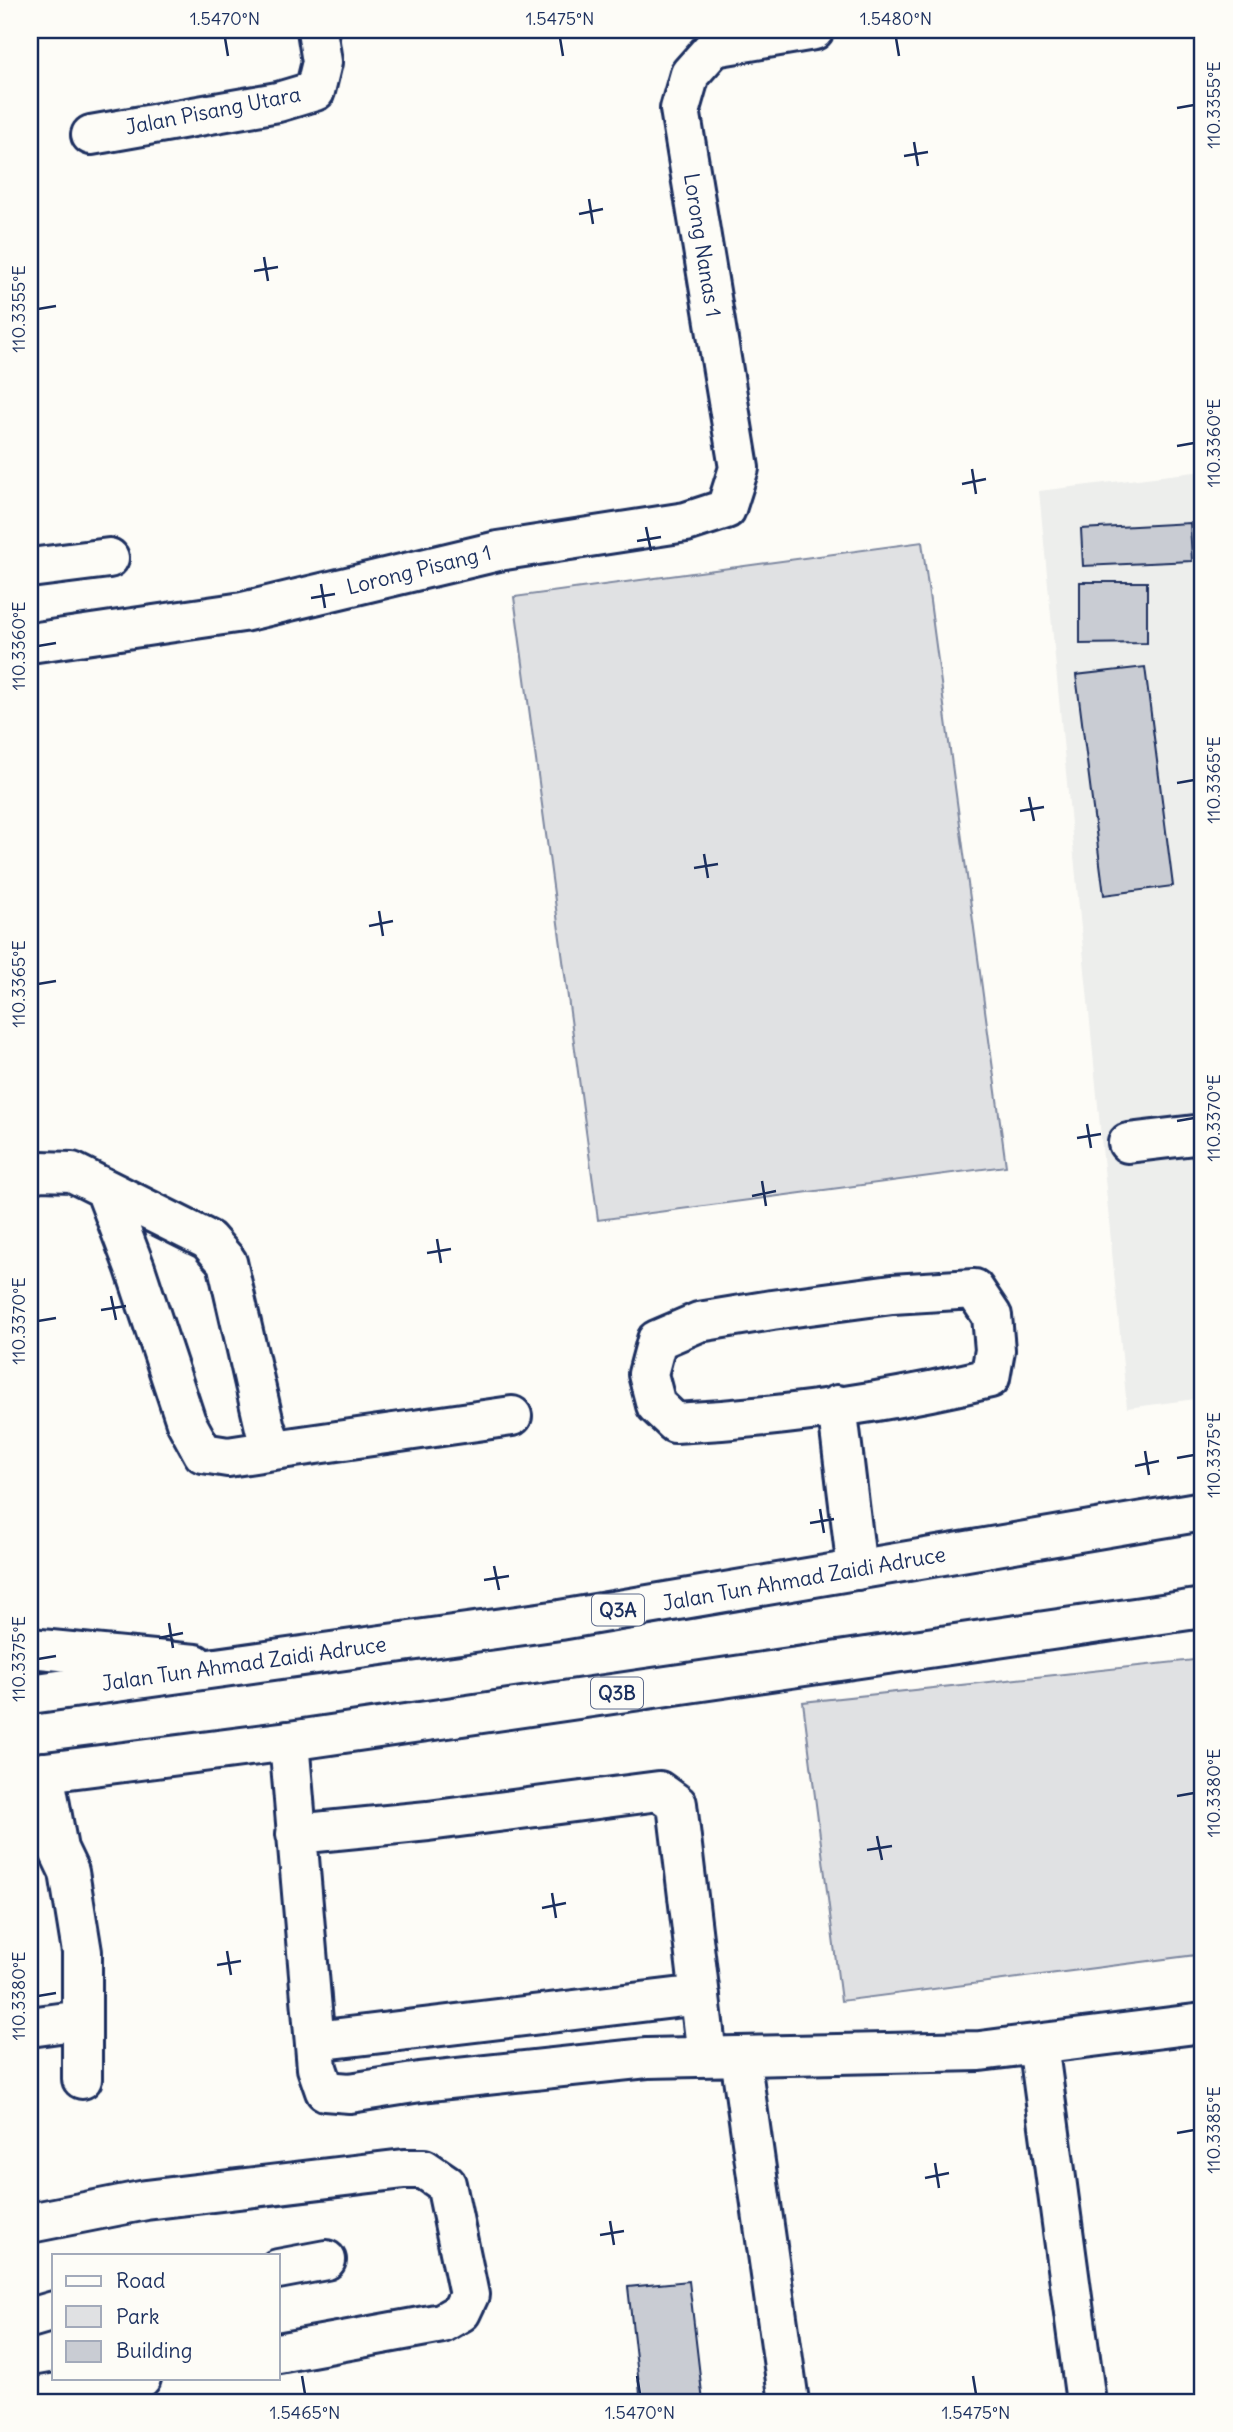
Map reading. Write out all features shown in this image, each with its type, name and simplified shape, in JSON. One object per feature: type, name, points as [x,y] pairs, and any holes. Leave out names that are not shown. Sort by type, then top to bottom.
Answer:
[{"type":"street","name":"Jalan Pisang Utara","points":[[91,135],[278,102],[315,91],[322,62],[317,30]]},
{"type":"street","name":"Lorong Nanas 1","points":[[686,522],[726,509],[739,468],[680,109],[690,74],[714,47],[814,30]]},
{"type":"street","name":"Lorong Pisang 1","points":[[30,643],[243,612],[498,551],[686,522]]},
{"type":"street","points":[[30,568],[109,558]]},
{"type":"street","points":[[1128,1143],[1203,1134]]},
{"type":"street","points":[[30,1174],[40,1171],[72,1172],[208,1240],[228,1262],[265,1428],[274,1450]]},
{"type":"street","points":[[105,1189],[135,1268],[186,1422],[203,1453],[228,1457],[512,1416]]},
{"type":"street","points":[[974,1289],[992,1316],[995,1350],[990,1378],[911,1396],[837,1405],[727,1421],[675,1423],[656,1405],[648,1374],[657,1340],[699,1322],[892,1294],[974,1289]]},
{"type":"street","points":[[837,1405],[857,1570]]},
{"type":"street","name":"Jalan Tun Ahmad Zaidi Adruce","points":[[30,1694],[560,1620],[1203,1511]]},
{"type":"street","name":"Q3B","points":[[37,1773],[289,1741],[1203,1608]]},
{"type":"street","points":[[30,1648],[222,1667]]},
{"type":"street","points":[[289,1741],[317,2067],[325,2091],[351,2093],[420,2082],[648,2058],[980,2051],[1203,2023]]},
{"type":"street","points":[[37,1773],[44,1851],[69,1872],[82,1952],[82,2079]]},
{"type":"street","points":[[296,1834],[428,1821],[659,1791],[677,1804],[700,1995],[724,2056],[789,2402]]},
{"type":"street","points":[[315,2041],[700,1995]]},
{"type":"street","points":[[30,2027],[81,2020]]},
{"type":"street","points":[[1038,2044],[1086,2402]]},
{"type":"street","points":[[30,2223],[146,2200],[404,2169],[424,2169],[446,2184],[469,2295],[461,2312],[442,2323],[280,2353]]},
{"type":"street","points":[[280,2269],[326,2260]]},
{"type":"street","points":[[30,2318],[52,2312]]},
{"type":"street","points":[[30,2398],[130,2380]]},
{"type":"shaded area","points":[[1203,471],[1203,1398],[1127,1408],[1039,491]]},
{"type":"green space","points":[[922,542],[1006,1166],[598,1220],[514,597]]},
{"type":"green space","points":[[1203,1659],[1203,1954],[841,2001],[803,1702]]},
{"type":"building","points":[[1190,523],[1192,561],[1083,566],[1081,529]]},
{"type":"building","points":[[1080,582],[1147,582],[1147,643],[1080,644]]},
{"type":"building","points":[[1145,667],[1173,886],[1104,895],[1076,675]]},
{"type":"building","points":[[689,2281],[703,2402],[641,2402],[628,2287]]}]
